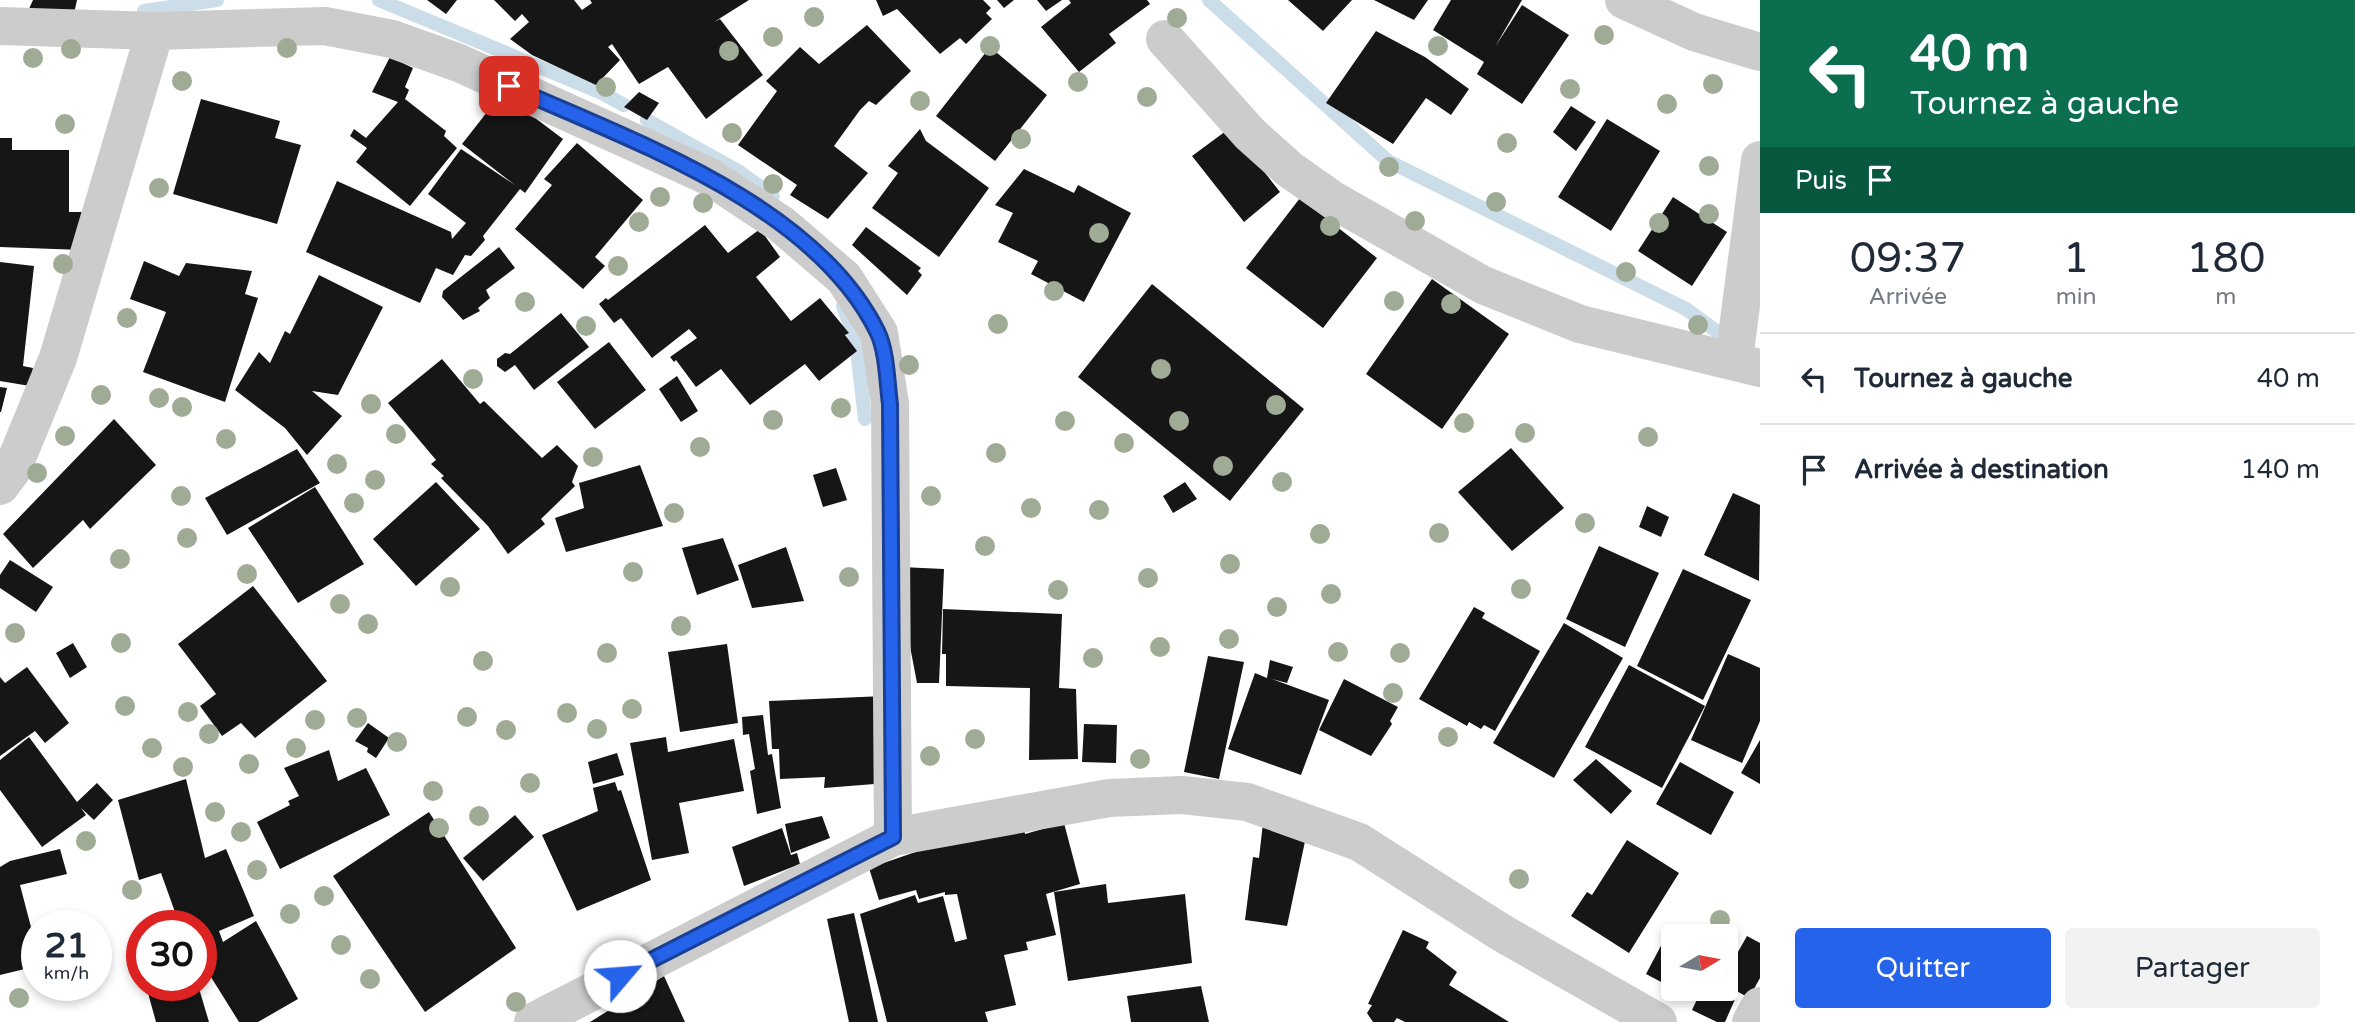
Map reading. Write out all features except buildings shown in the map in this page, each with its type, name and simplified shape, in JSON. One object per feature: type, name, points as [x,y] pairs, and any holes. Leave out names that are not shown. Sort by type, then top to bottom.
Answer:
[{"type":"street","points":[[1624,0],[1694,32],[1760,52]]},
{"type":"street","points":[[0,26],[155,31],[325,26],[392,39],[437,55],[710,177],[781,224],[844,278],[879,333],[890,404],[893,837]]},
{"type":"street","points":[[0,486],[12,470],[58,358],[155,31]]},
{"type":"street","points":[[1165,39],[1250,134],[1289,169],[1333,200],[1483,285],[1580,324],[1747,363],[1760,160]]},
{"type":"street","points":[[533,1022],[893,837],[1109,798],[1182,795],[1247,802],[1359,842],[1502,933],[1658,1022]]},
{"type":"street","points":[[1751,1022],[1760,1006]]},
{"type":"waterway","points":[[144,11],[217,0]]},
{"type":"waterway","points":[[379,0],[602,93],[624,105]]},
{"type":"waterway","points":[[1209,0],[1388,161],[1686,309],[1734,344]]},
{"type":"waterway","points":[[647,120],[738,171],[773,196]]},
{"type":"waterway","points":[[843,306],[856,341],[865,419]]},
{"type":"route","points":[[509,86],[710,177],[781,224],[844,278],[879,333],[890,404],[893,837],[620,976]]}]
